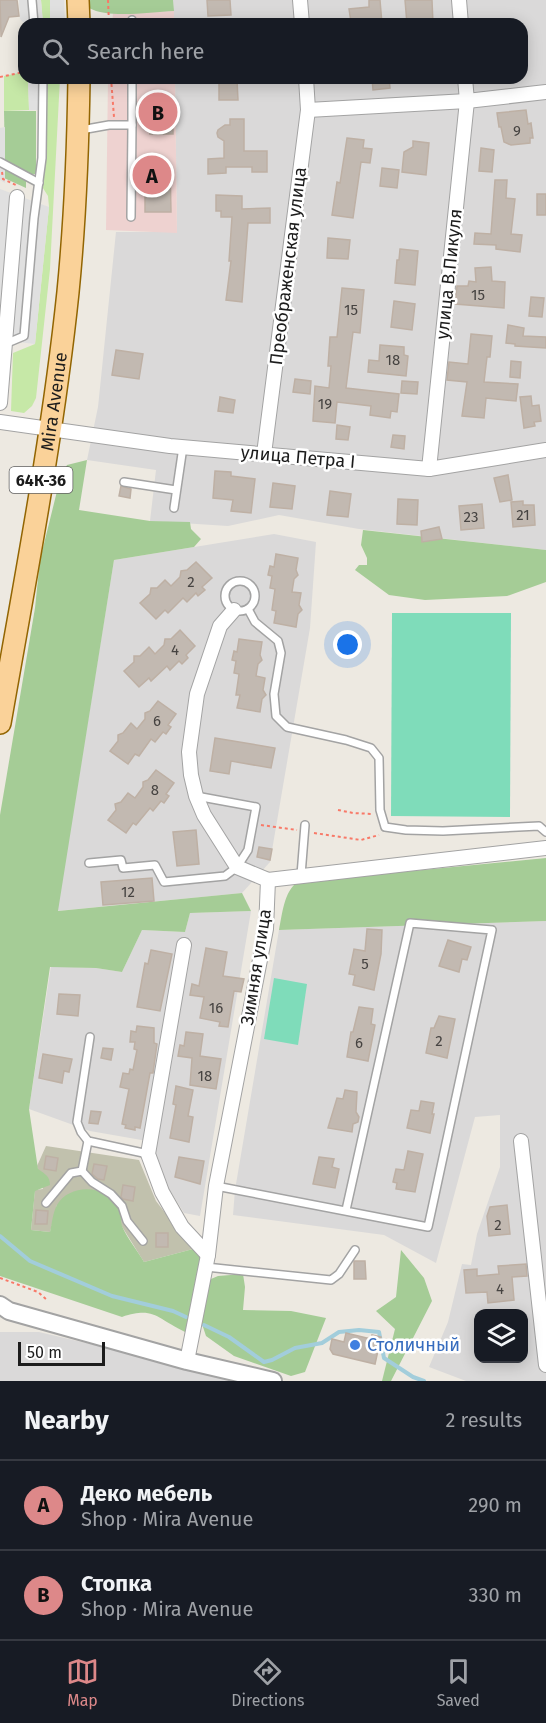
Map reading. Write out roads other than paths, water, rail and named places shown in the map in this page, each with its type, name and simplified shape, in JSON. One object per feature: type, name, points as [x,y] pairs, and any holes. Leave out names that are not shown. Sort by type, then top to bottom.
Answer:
[{"type":"main road","points":[[78,0],[79,18]]},
{"type":"main road","name":"Mira Avenue","points":[[0,723],[50,428],[68,291],[80,84]]},
{"type":"street","points":[[300,0],[302,18]]},
{"type":"street","points":[[459,0],[460,18]]},
{"type":"street","name":"Преображенская улица","points":[[264,454],[308,110],[306,84]]},
{"type":"street","name":"улица В.Пикуля","points":[[429,469],[466,101],[465,84]]},
{"type":"street","points":[[308,110],[466,101],[546,92]]},
{"type":"street","points":[[0,403],[17,197]]},
{"type":"street","name":"улица Петра I","points":[[0,422],[183,447],[429,469],[546,450]]},
{"type":"street","points":[[241,610],[220,626],[197,694],[189,752],[196,796],[204,815],[237,867],[268,880],[546,848]]},
{"type":"street","name":"Зимняя улица","points":[[187,1361],[207,1261],[216,1186],[266,929],[268,880]]},
{"type":"street","points":[[184,945],[148,1154],[162,1192],[182,1227],[207,1261]]},
{"type":"street","points":[[521,1141],[546,1365]]},
{"type":"street","points":[[2,1311],[187,1361],[273,1381]]},
{"type":"lane","points":[[32,0],[34,18]]},
{"type":"lane","points":[[5,344],[24,336],[42,158],[43,84]]},
{"type":"lane","points":[[131,218],[132,84]]},
{"type":"lane","points":[[78,130],[132,125]]},
{"type":"lane","points":[[1,163],[39,183]]},
{"type":"lane","points":[[174,508],[183,447]]},
{"type":"lane","points":[[124,482],[176,490]]},
{"type":"lane","points":[[241,610],[278,641],[281,653],[274,694],[276,716],[287,727],[371,748],[379,758],[381,814],[385,827],[443,831],[538,826],[546,832]]},
{"type":"lane","points":[[89,863],[122,860],[123,868],[155,865],[164,882],[225,876],[237,867],[248,850],[256,807],[196,796]]},
{"type":"lane","points":[[301,875],[305,828]]},
{"type":"lane","points":[[216,1186],[428,1227],[492,930],[410,923],[346,1210]]},
{"type":"lane","points":[[90,1037],[77,1122],[81,1132],[88,1141],[148,1154]]},
{"type":"lane","points":[[82,1171],[88,1141]]},
{"type":"lane","points":[[46,1203],[71,1173],[82,1171]]},
{"type":"lane","points":[[82,1171],[92,1182],[111,1194],[123,1206],[127,1221],[143,1241]]},
{"type":"lane","points":[[207,1261],[331,1280],[339,1274],[355,1250]]},
{"type":"waterway","points":[[0,1236],[30,1261],[112,1296],[173,1311],[186,1317]]},
{"type":"waterway","points":[[204,1325],[229,1337],[264,1362],[295,1348],[322,1343],[339,1332],[359,1330],[379,1332],[384,1358],[413,1377],[424,1381]]},
{"type":"place","name":"Стопка","points":[[158,112]]},
{"type":"place","name":"Деко мебель","points":[[152,175]]},
{"type":"place","name":"Столичный","points":[[355,1345]]}]
